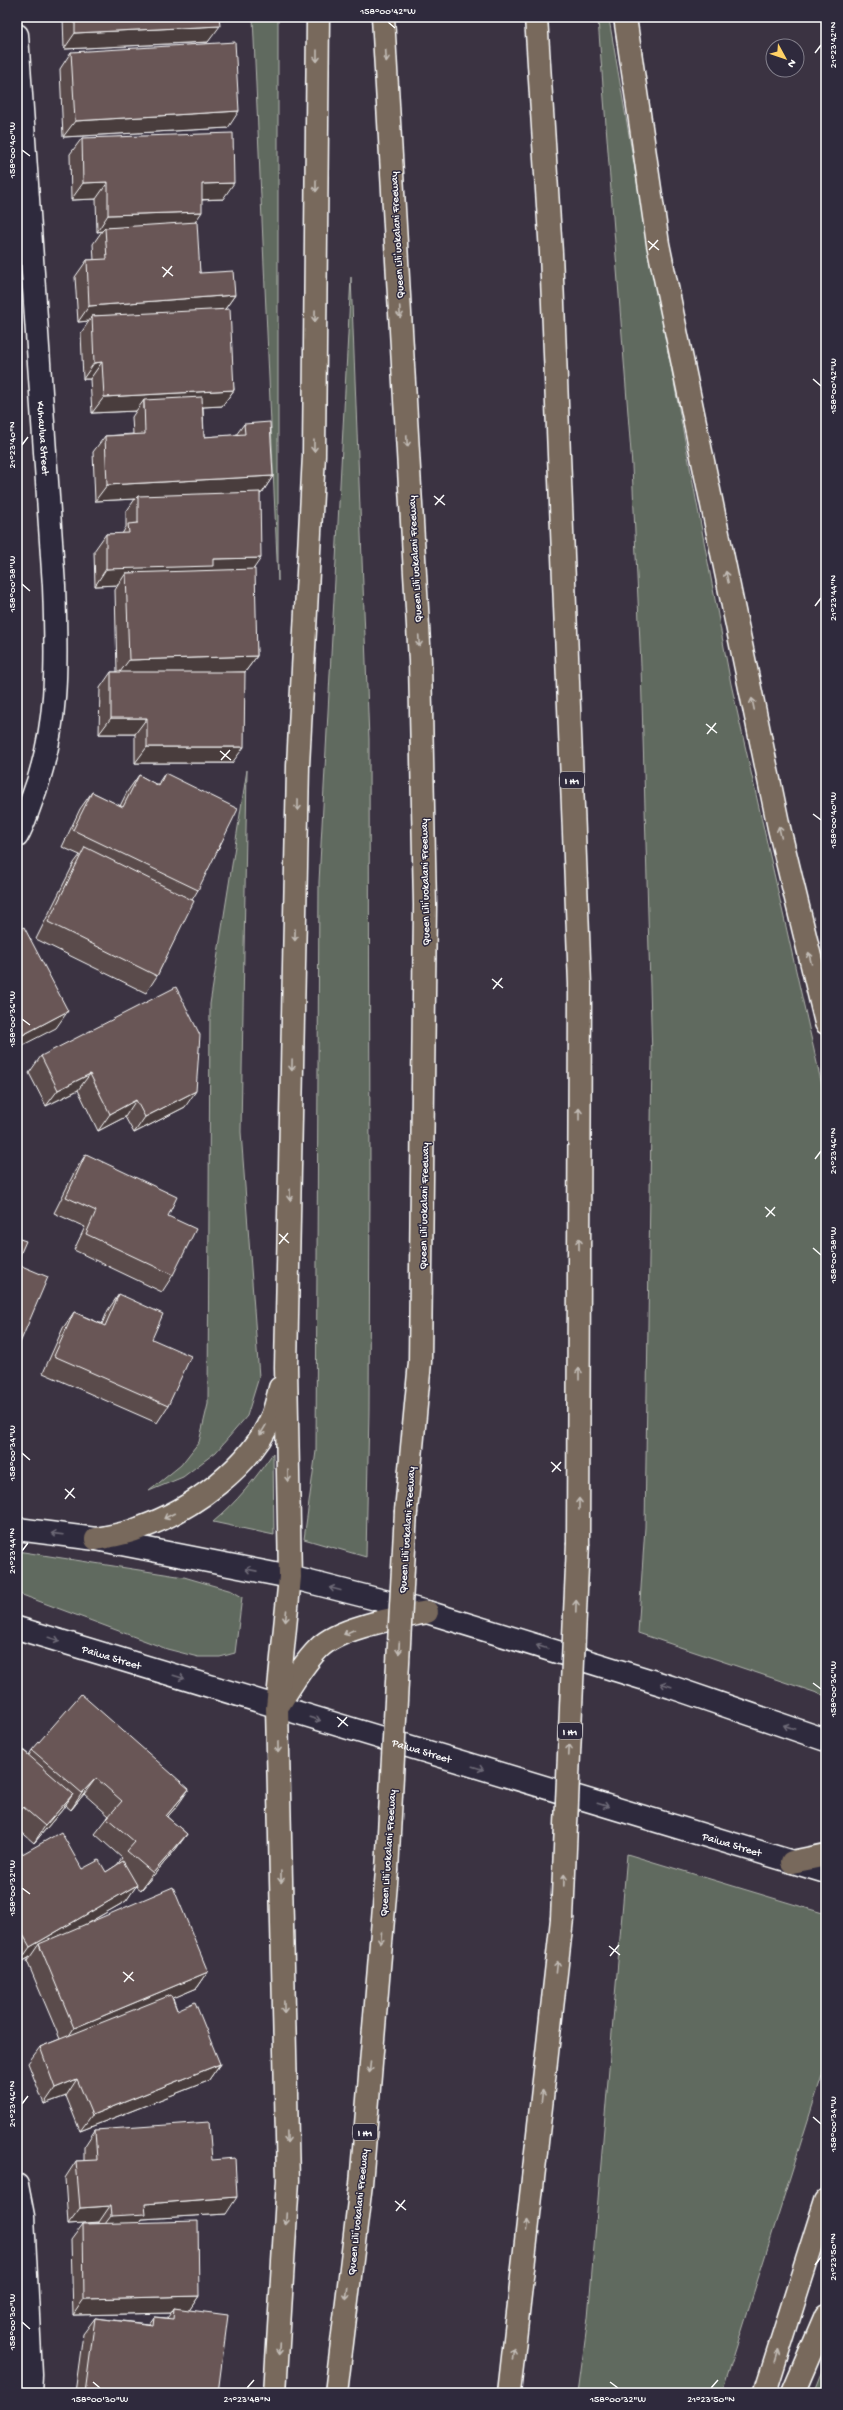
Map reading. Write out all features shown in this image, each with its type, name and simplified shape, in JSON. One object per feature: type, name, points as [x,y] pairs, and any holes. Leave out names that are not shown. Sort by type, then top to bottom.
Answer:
[{"type":"highway","points":[[275,2393],[288,2180],[277,1708],[290,1577],[286,1367],[298,766],[314,455],[318,17]]},
{"type":"highway","name":"Queen Liliʻuokalani Freeway","points":[[336,2393],[361,2184],[387,1871],[406,1511],[420,1362],[425,897],[420,661],[383,17]]},
{"type":"highway","name":"I H1","points":[[508,2393],[562,1918],[578,1543],[580,984],[551,261],[536,17]]},
{"type":"highway","points":[[625,17],[658,244],[779,828],[826,1023]]},
{"type":"highway","points":[[96,1539],[139,1529],[169,1516],[203,1496],[220,1482],[255,1444],[272,1415],[286,1367]]},
{"type":"highway","points":[[277,1708],[305,1664],[320,1646],[352,1630],[427,1612]]},
{"type":"highway","points":[[792,1862],[826,1855]]},
{"type":"highway","points":[[765,2393],[826,2200]]},
{"type":"highway","points":[[793,2393],[826,2316]]},
{"type":"main road","name":"Kuhaulua Street","points":[[17,35],[54,586],[57,667],[52,725],[41,776],[17,836]]},
{"type":"main road","points":[[17,1529],[96,1539],[290,1577],[427,1612],[671,1687],[826,1740]]},
{"type":"main road","name":"Paiwa Street","points":[[17,1628],[277,1708],[826,1872]]},
{"type":"main road","points":[[17,2185],[23,2224],[31,2375],[30,2393]]},
{"type":"green space","points":[[253,17],[278,17],[278,581]]},
{"type":"green space","points":[[609,19],[648,245],[731,684],[826,1103],[826,1696],[638,1633],[645,1527],[652,1057],[641,666],[632,466],[598,20]]},
{"type":"green space","points":[[351,277],[369,739],[370,1178],[369,1410],[366,1557],[304,1539],[316,1451],[319,882]]},
{"type":"green space","points":[[247,770],[241,1132],[259,1377],[247,1416],[216,1452],[183,1477],[149,1491],[181,1465],[199,1442],[208,1404],[210,1004]]},
{"type":"green space","points":[[273,1453],[274,1535],[213,1522],[245,1490]]},
{"type":"green space","points":[[17,1551],[184,1577],[232,1591],[242,1597],[235,1653],[220,1657],[198,1657],[167,1649],[17,1593]]},
{"type":"green space","points":[[627,1854],[826,1914],[826,2063],[722,2393],[578,2393],[588,2318]]},
{"type":"green space","points":[[826,2363],[826,2393],[814,2393]]},
{"type":"building","points":[[75,17],[219,17],[220,26],[75,33]]},
{"type":"building","points":[[235,42],[239,111],[75,121],[71,52]]},
{"type":"building","points":[[233,133],[234,183],[202,184],[202,212],[108,215],[108,182],[83,183],[82,138]]},
{"type":"building","points":[[197,222],[200,273],[233,271],[235,295],[89,306],[87,260],[107,259],[105,228]]},
{"type":"building","points":[[230,309],[234,390],[104,397],[102,362],[94,363],[92,316]]},
{"type":"building","points":[[202,397],[204,437],[245,434],[244,424],[270,422],[273,476],[107,485],[105,436],[145,434],[144,400]]},
{"type":"building","points":[[260,492],[261,558],[213,559],[213,566],[106,569],[106,534],[129,533],[128,524],[138,523],[138,496]]},
{"type":"building","points":[[255,569],[257,656],[129,660],[126,573]]},
{"type":"building","points":[[111,672],[245,672],[244,747],[147,747],[147,718],[111,718]]},
{"type":"building","points":[[165,773],[238,809],[198,890],[73,830],[92,792],[123,807],[139,775],[159,786]]},
{"type":"building","points":[[85,847],[194,901],[157,976],[48,922]]},
{"type":"building","points":[[24,927],[68,1011],[17,1038],[17,931]]},
{"type":"building","points":[[176,987],[200,1035],[196,1091],[145,1117],[136,1100],[110,1114],[90,1074],[58,1090],[41,1056]]},
{"type":"building","points":[[86,1154],[177,1197],[168,1216],[196,1229],[173,1275],[86,1234],[96,1211],[66,1197]]},
{"type":"building","points":[[17,1238],[26,1241],[17,1262]]},
{"type":"building","points":[[17,1264],[48,1277],[17,1350]]},
{"type":"building","points":[[119,1294],[163,1314],[152,1339],[191,1356],[168,1406],[54,1356],[74,1312],[105,1326]]},
{"type":"building","points":[[81,1694],[189,1789],[166,1816],[187,1834],[153,1873],[127,1851],[135,1842],[107,1818],[122,1801],[96,1778],[82,1793],[32,1750]]},
{"type":"building","points":[[17,1745],[73,1794],[45,1826],[23,1807],[17,1815]]},
{"type":"building","points":[[61,1832],[82,1869],[99,1860],[106,1872],[123,1861],[137,1885],[30,1947],[17,1924],[17,1857]]},
{"type":"building","points":[[173,1887],[208,1972],[74,2028],[39,1944]]},
{"type":"building","points":[[171,1995],[177,2010],[195,2002],[220,2064],[92,2115],[77,2079],[55,2088],[40,2047]]},
{"type":"building","points":[[209,2122],[212,2160],[235,2158],[237,2197],[145,2204],[146,2214],[111,2216],[110,2206],[80,2208],[76,2161],[97,2160],[95,2130]]},
{"type":"building","points":[[198,2221],[199,2296],[84,2299],[83,2224]]},
{"type":"building","points":[[174,2308],[228,2315],[218,2393],[85,2393],[95,2318],[153,2325],[154,2317],[173,2319]]}]
